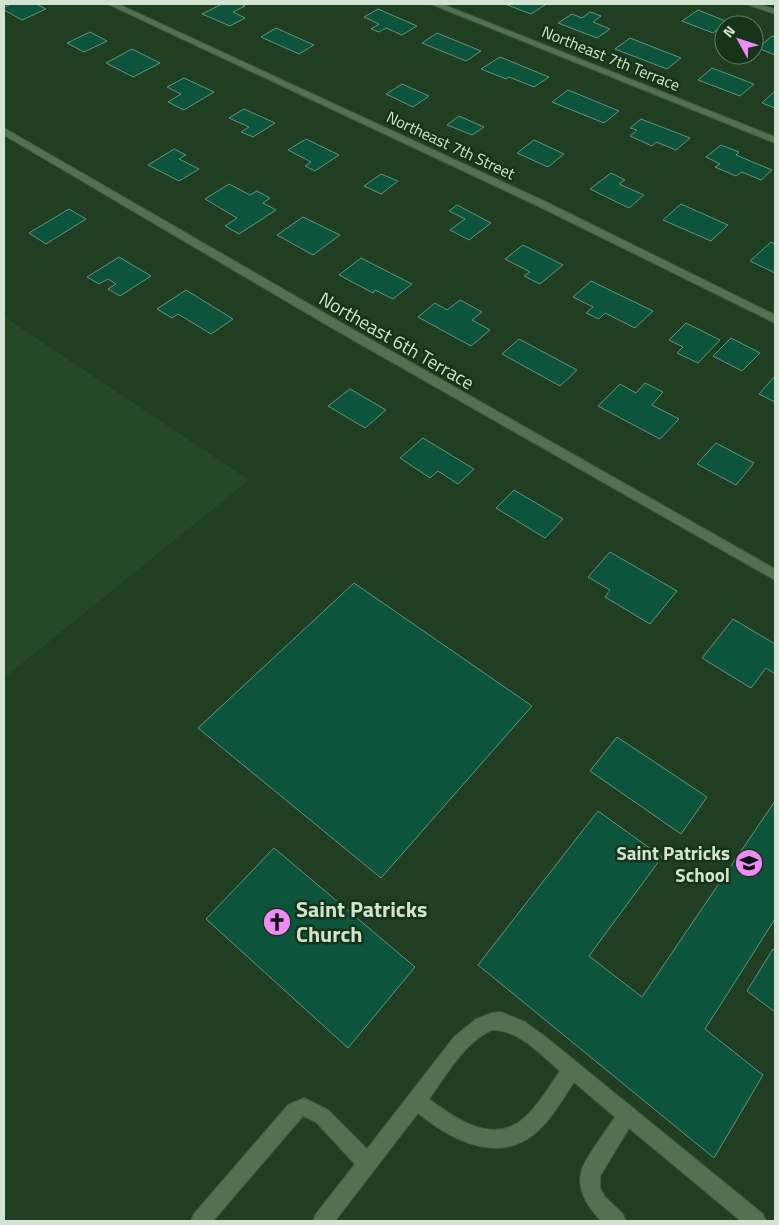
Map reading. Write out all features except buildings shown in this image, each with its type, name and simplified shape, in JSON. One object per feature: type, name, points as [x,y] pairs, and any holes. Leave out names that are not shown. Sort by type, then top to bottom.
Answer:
[{"type":"street","name":"Northeast 7th Street","points":[[112,4],[542,204],[775,319]]},
{"type":"street","name":"Northeast 7th Terrace","points":[[435,4],[775,140]]},
{"type":"street","points":[[750,4],[775,12]]},
{"type":"street","name":"Northeast 6th Terrace","points":[[4,131],[336,326],[775,575]]},
{"type":"street","points":[[323,1221],[460,1043],[474,1030],[499,1020],[512,1023],[572,1069],[756,1221]]},
{"type":"street","points":[[417,1101],[435,1116],[465,1132],[501,1140],[514,1136],[527,1128],[540,1114],[572,1069]]},
{"type":"street","points":[[202,1221],[294,1111],[304,1107],[322,1116],[368,1163]]},
{"type":"street","points":[[616,1221],[598,1204],[591,1189],[590,1174],[627,1114]]},
{"type":"shaded area","points":[[4,317],[249,480],[4,678]]},
{"type":"place","name":"Saint Patricks School","points":[[749,863]]},
{"type":"place","name":"Saint Patricks Church","points":[[277,922]]}]
